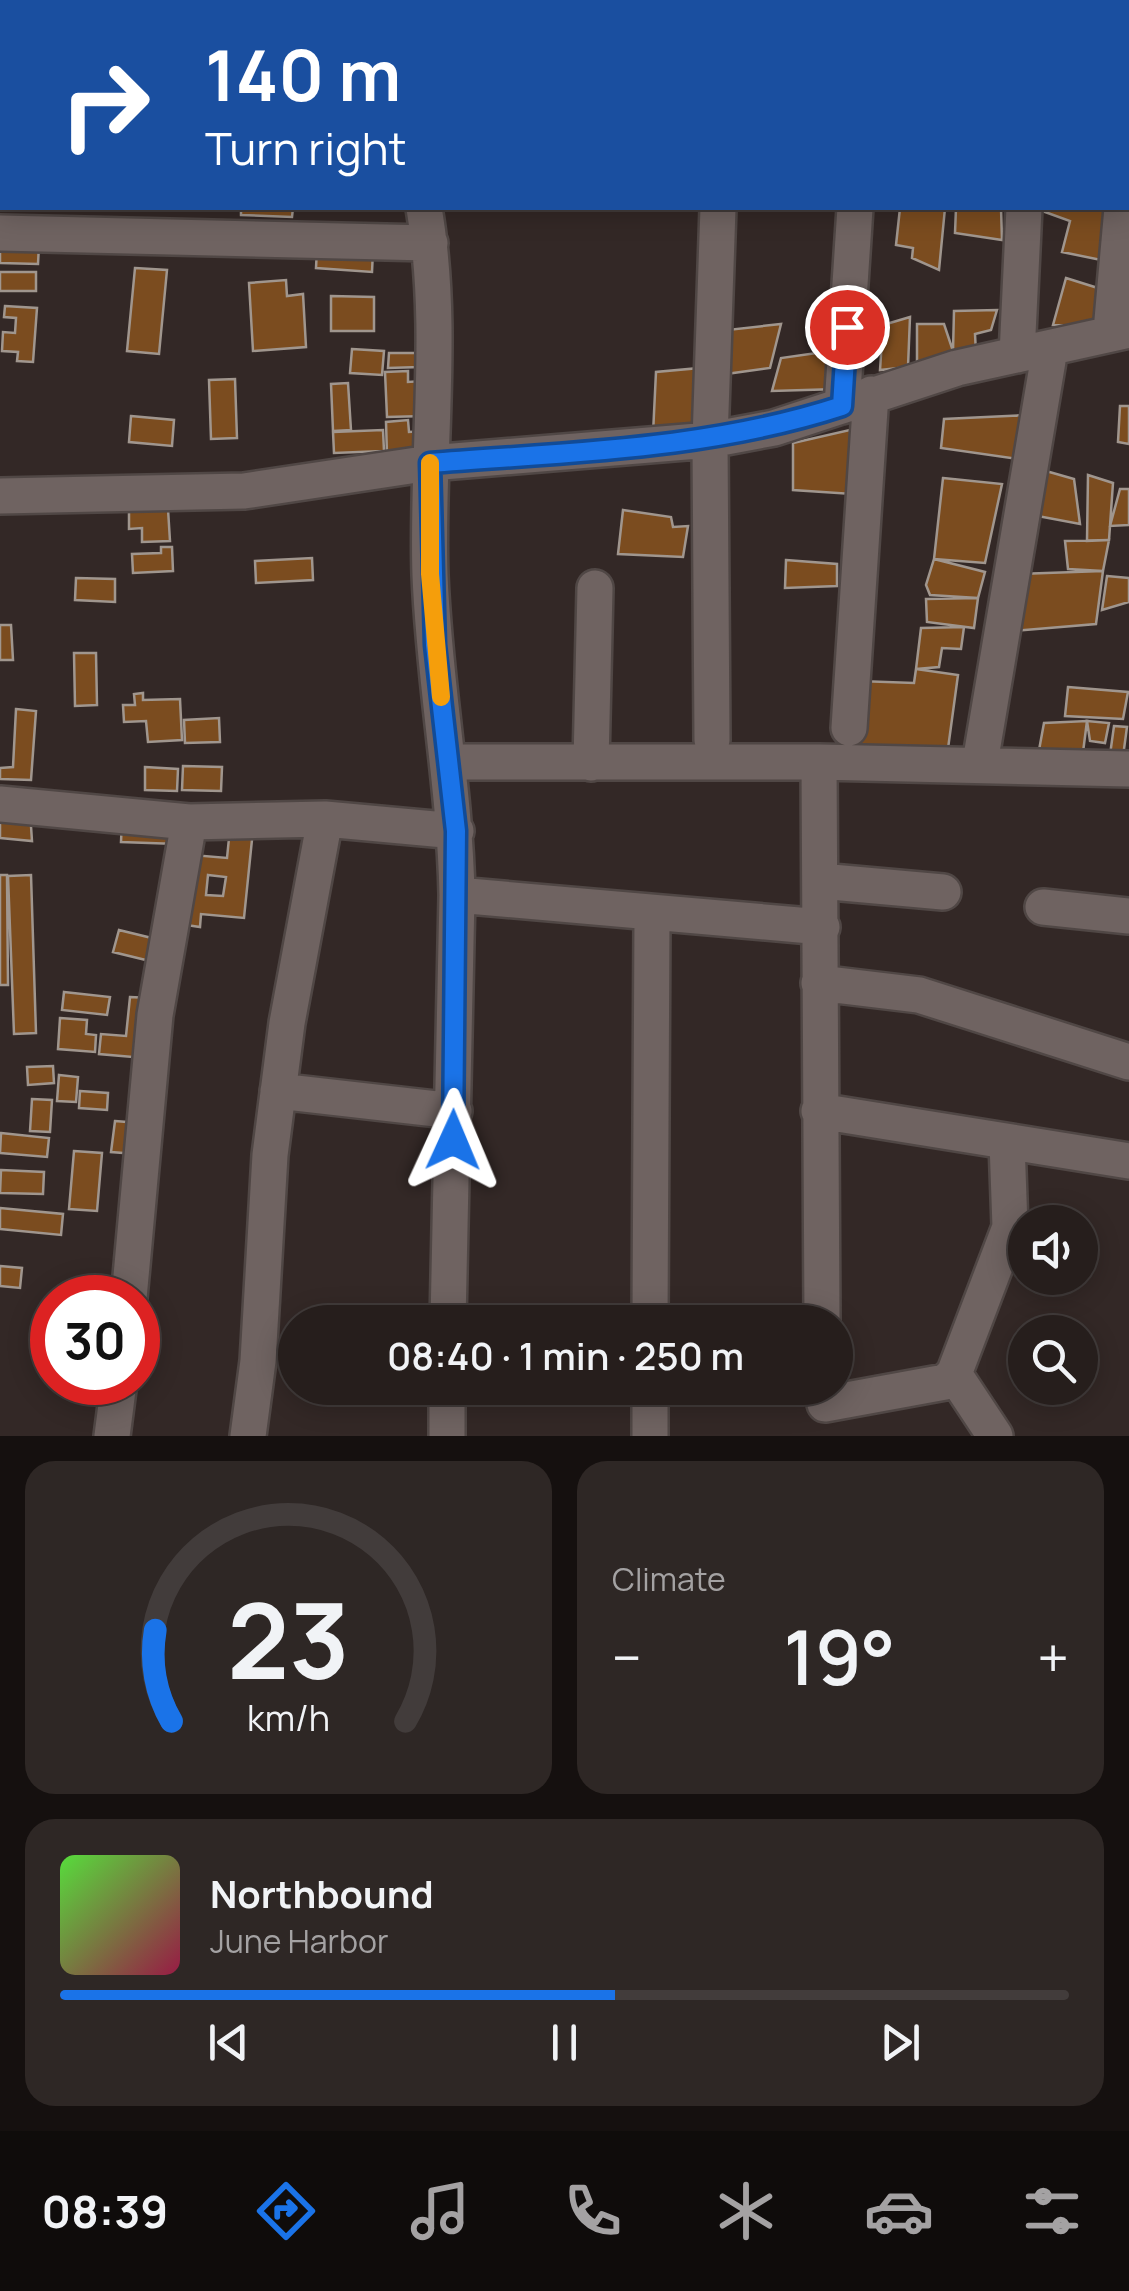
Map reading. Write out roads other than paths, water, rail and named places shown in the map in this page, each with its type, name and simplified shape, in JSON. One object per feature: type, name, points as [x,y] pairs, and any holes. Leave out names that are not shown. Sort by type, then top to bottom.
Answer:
[{"type":"street","points":[[424,210],[430,243],[434,628],[456,831],[458,895],[448,1305]]},
{"type":"street","points":[[712,740],[710,440],[718,210]]},
{"type":"street","points":[[849,728],[856,210]]},
{"type":"street","points":[[980,763],[1034,352],[1024,210]]},
{"type":"street","points":[[0,496],[244,490],[430,463],[710,440],[774,428],[856,400],[1120,330],[1122,210]]},
{"type":"street","points":[[0,234],[430,243]]},
{"type":"street","points":[[590,762],[595,588]]},
{"type":"street","points":[[449,762],[980,763],[1129,769]]},
{"type":"street","points":[[818,762],[822,1305]]},
{"type":"street","points":[[0,804],[189,822],[325,819],[456,831]]},
{"type":"street","points":[[248,1436],[278,1090],[325,819]]},
{"type":"street","points":[[130,1275],[155,1015],[189,822]]},
{"type":"street","points":[[820,882],[944,892]]},
{"type":"street","points":[[458,895],[652,916],[822,927]]},
{"type":"street","points":[[1043,907],[1129,916]]},
{"type":"street","points":[[650,1305],[652,916]]},
{"type":"street","points":[[819,983],[919,994],[1129,1062]]},
{"type":"street","points":[[278,1090],[454,1111]]},
{"type":"street","points":[[819,1111],[1129,1161]]},
{"type":"street","points":[[825,1409],[945,1382],[954,1374],[1010,1227],[1007,1142]]},
{"type":"street","points":[[954,1374],[995,1436]]},
{"type":"street","points":[[112,1436],[116,1405]]},
{"type":"street","points":[[447,1436],[448,1405]]},
{"type":"street","points":[[650,1405],[650,1436]]}]
